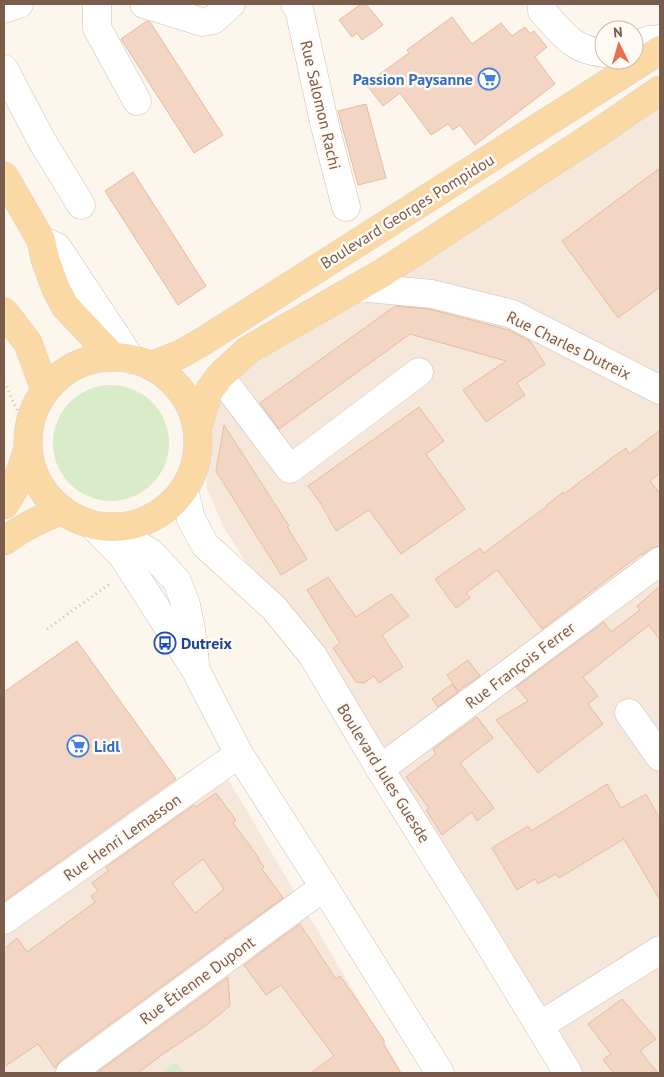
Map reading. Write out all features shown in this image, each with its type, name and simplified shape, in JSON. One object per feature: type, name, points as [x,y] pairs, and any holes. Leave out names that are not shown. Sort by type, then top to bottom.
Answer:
[{"type":"main road","name":"Boulevard Georges Pompidou","points":[[4,505],[17,483],[34,409],[45,390],[64,372],[87,361],[132,361],[181,354],[660,50]]},
{"type":"main road","points":[[197,429],[209,391],[220,376],[248,350],[384,272],[660,90]]},
{"type":"main road","points":[[4,176],[41,240]]},
{"type":"main road","points":[[4,312],[28,343],[45,390]]},
{"type":"main road","points":[[28,441],[33,474],[45,494],[62,511],[76,520],[101,526],[132,526],[152,518],[170,506],[184,490],[195,466],[198,448],[197,429],[192,410],[182,392],[168,378],[132,361]]},
{"type":"main road","points":[[4,542],[41,518],[62,511]]},
{"type":"street","points":[[4,9],[19,4]]},
{"type":"street","points":[[97,4],[97,28],[137,102]]},
{"type":"street","points":[[144,4],[202,22],[213,20],[230,4]]},
{"type":"street","name":"Rue Salomon Rachi","points":[[295,4],[299,9],[325,126],[346,207]]},
{"type":"street","points":[[542,4],[542,11],[573,44],[594,52]]},
{"type":"street","points":[[644,42],[660,39]]},
{"type":"street","points":[[4,69],[42,141],[81,205]]},
{"type":"street","points":[[41,240],[57,247],[132,361]]},
{"type":"street","name":"Rue Charles Dutreix","points":[[357,287],[432,294],[512,314],[660,390]]},
{"type":"street","points":[[220,376],[290,469],[419,372]]},
{"type":"street","name":"Boulevard Jules Guesde","points":[[184,490],[191,519],[205,545],[274,608],[313,656],[380,769],[568,1073]]},
{"type":"street","points":[[101,526],[122,555],[196,670],[239,754],[440,1073]]},
{"type":"street","name":"Rue François Ferrer","points":[[380,769],[660,561]]},
{"type":"street","points":[[629,713],[660,757]]},
{"type":"street","name":"Rue Henri Lemasson","points":[[4,920],[239,754]]},
{"type":"street","name":"Rue Étienne Dupont","points":[[70,1073],[324,887]]},
{"type":"street","points":[[540,1026],[660,950]]},
{"type":"path","points":[[4,382],[28,441]]},
{"type":"path","points":[[47,629],[113,581]]},
{"type":"shaded area","points":[[660,105],[660,1073],[563,1073],[329,693],[224,528],[207,489],[206,439],[218,394],[250,362]]},
{"type":"shaded area","points":[[215,757],[402,1073],[186,1073],[176,1062],[162,1073],[4,1073],[4,906]]},
{"type":"green space","points":[[111,385],[133,389],[152,402],[165,421],[169,443],[165,465],[152,484],[133,497],[111,501],[89,497],[70,484],[57,465],[53,443],[57,421],[70,402],[89,389]]},
{"type":"green space","points":[[176,1062],[186,1073],[162,1073]]},
{"type":"building","points":[[361,4],[366,4],[383,25],[362,40],[357,33],[352,37],[339,20]]},
{"type":"building","name":"Passion Paysanne","points":[[452,17],[472,44],[501,23],[512,36],[525,27],[530,34],[534,31],[547,47],[535,57],[555,84],[475,145],[460,125],[453,130],[448,124],[431,135],[400,93],[383,106],[366,84],[409,53],[407,50]]},
{"type":"building","points":[[147,21],[150,22],[223,135],[194,153],[121,39]]},
{"type":"building","points":[[366,104],[386,178],[358,185],[338,111]]},
{"type":"building","points":[[660,168],[660,287],[618,318],[562,241]]},
{"type":"building","points":[[133,172],[206,286],[178,305],[105,191]]},
{"type":"building","points":[[395,306],[429,309],[509,330],[530,341],[545,364],[517,383],[525,395],[486,422],[463,390],[506,361],[410,334],[279,429],[260,403]]},
{"type":"building","points":[[419,407],[444,441],[426,454],[465,509],[401,554],[369,510],[336,531],[321,504],[308,486]]},
{"type":"building","points":[[224,425],[289,526],[287,527],[307,559],[281,575],[216,471]]},
{"type":"building","points":[[660,430],[660,473],[650,481],[660,494],[660,546],[651,548],[641,554],[542,629],[497,570],[466,593],[470,598],[456,608],[435,579],[480,548],[484,553],[563,492],[564,494],[626,448],[629,454]]},
{"type":"building","points":[[328,577],[356,617],[391,594],[409,616],[382,635],[403,667],[379,683],[374,676],[364,683],[356,682],[333,648],[340,643],[307,590]]},
{"type":"building","points":[[660,586],[660,640],[649,625],[583,677],[598,696],[588,704],[603,724],[538,773],[496,720],[528,701],[516,687],[604,622],[611,632],[640,610],[637,606]]},
{"type":"building","name":"Lidl","points":[[77,641],[176,779],[4,901],[4,692]]},
{"type":"building","points":[[468,660],[480,676],[458,691],[447,675]]},
{"type":"building","points":[[452,684],[458,692],[438,707],[432,699]]},
{"type":"building","points":[[477,717],[493,738],[460,763],[494,808],[477,821],[472,812],[442,835],[426,810],[429,808],[406,777],[436,754],[433,749]]},
{"type":"building","points":[[607,784],[621,808],[646,794],[660,819],[660,900],[624,839],[559,878],[556,874],[538,884],[535,879],[517,890],[492,848],[528,826],[531,831]]},
{"type":"building","points":[[216,793],[236,820],[233,823],[259,858],[264,867],[262,869],[283,898],[226,939],[224,937],[225,940],[61,1060],[55,1068],[38,1044],[4,1067],[4,949],[17,938],[27,952],[95,902],[91,896],[98,891],[92,883],[108,871],[106,867],[194,805],[196,807]],"holes":[[[203,859],[224,889],[195,913],[172,883]]]},
{"type":"building","points":[[300,924],[336,979],[340,976],[384,1040],[384,1045],[401,1073],[311,1073],[334,1056],[281,985],[266,995],[244,965]]},
{"type":"building","points":[[228,977],[230,1006],[205,1026],[138,1073],[101,1073],[99,1071]]},
{"type":"building","points":[[622,999],[656,1039],[640,1051],[658,1073],[614,1073],[603,1060],[611,1054],[588,1024]]},
{"type":"place","name":"Passion Paysanne","points":[[489,79]]},
{"type":"place","name":"Dutreix","points":[[165,643]]},
{"type":"place","name":"Lidl","points":[[78,746]]}]
